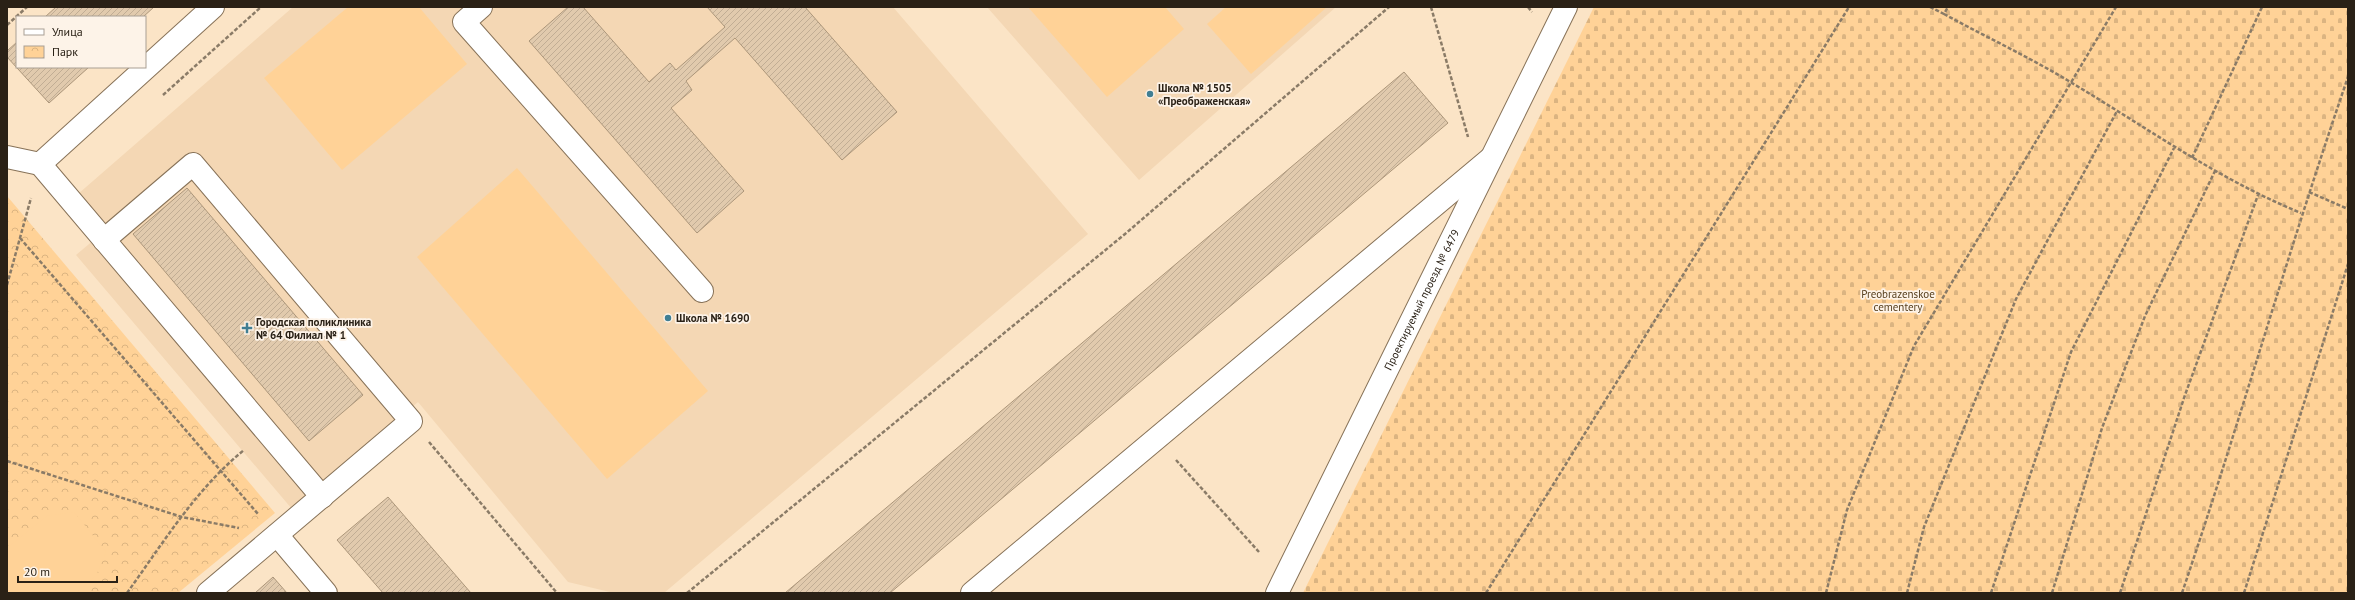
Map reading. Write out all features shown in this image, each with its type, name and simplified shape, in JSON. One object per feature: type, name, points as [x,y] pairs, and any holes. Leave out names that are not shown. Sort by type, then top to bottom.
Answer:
[{"type":"street","points":[[146,68],[213,7]]},
{"type":"street","points":[[481,7],[464,22],[702,291]]},
{"type":"street","name":"Проектируемый проезд № 6479","points":[[1277,593],[1566,7]]},
{"type":"street","points":[[40,164],[146,68]]},
{"type":"street","points":[[7,157],[40,164],[322,497]]},
{"type":"street","points":[[972,593],[1490,159]]},
{"type":"street","points":[[104,240],[193,164],[411,421],[208,593]]},
{"type":"street","points":[[277,535],[326,593]]},
{"type":"path","points":[[17,16],[27,7]]},
{"type":"path","points":[[163,95],[261,7]]},
{"type":"path","points":[[687,593],[1125,234],[1389,7]]},
{"type":"path","points":[[1431,7],[1468,137]]},
{"type":"path","points":[[1528,7],[1531,11]]},
{"type":"path","points":[[1486,593],[1849,7]]},
{"type":"path","points":[[1930,7],[2071,82],[2174,148],[2258,195],[2301,213]]},
{"type":"path","points":[[1944,14],[1948,7]]},
{"type":"path","points":[[1826,593],[1847,510],[1914,346],[2116,7]]},
{"type":"path","points":[[2192,158],[2262,7]]},
{"type":"path","points":[[7,25],[16,17]]},
{"type":"path","points":[[2182,593],[2213,499],[2301,213],[2348,77]]},
{"type":"path","points":[[1908,593],[1924,526],[2016,299],[2117,111]]},
{"type":"path","points":[[1991,593],[2071,352],[2174,148]]},
{"type":"path","points":[[7,285],[40,164]]},
{"type":"path","points":[[2052,593],[2102,428],[2145,316],[2215,171]]},
{"type":"path","points":[[2309,192],[2348,209]]},
{"type":"path","points":[[2120,593],[2185,395],[2258,195]]},
{"type":"path","points":[[20,238],[277,535]]},
{"type":"path","points":[[2244,593],[2348,264]]},
{"type":"path","points":[[411,421],[557,593]]},
{"type":"path","points":[[1157,438],[1259,552]]},
{"type":"path","points":[[127,593],[182,517],[220,470],[243,451]]},
{"type":"path","points":[[7,461],[182,517],[277,535]]},
{"type":"shaded area","name":"Школа № 1690","points":[[293,7],[893,7],[1088,234],[664,593],[614,593],[568,582],[418,402],[292,509],[76,255],[108,228],[78,194]]},
{"type":"shaded area","name":"Школа № 1505 «Преображенская»","points":[[987,7],[1336,7],[1139,180]]},
{"type":"green space","points":[[348,7],[419,7],[467,64],[342,170],[264,78]]},
{"type":"green space","points":[[1028,7],[1165,7],[1184,29],[1107,97]]},
{"type":"green space","points":[[1226,7],[1327,7],[1251,74],[1207,24]]},
{"type":"green space","name":"Preobrazenskoe cementery","points":[[1594,7],[2348,7],[2348,593],[1303,593]]},
{"type":"green space","points":[[517,168],[708,391],[607,479],[417,257]]},
{"type":"green space","points":[[7,196],[275,513],[178,593],[7,593]]},
{"type":"green space","points":[[74,512],[106,552],[96,576],[76,593],[7,593],[7,548],[47,516]]},
{"type":"building","points":[[56,7],[154,7],[144,16],[46,16]]},
{"type":"building","points":[[568,7],[583,7],[649,82],[670,63],[676,70],[725,27],[707,7],[805,7],[897,112],[842,160],[735,38],[686,81],[692,90],[671,108],[744,191],[697,233],[529,41]]},
{"type":"building","points":[[16,43],[16,67],[7,57],[7,51]]},
{"type":"building","points":[[17,68],[88,68],[49,103]]},
{"type":"building","points":[[1404,72],[1448,123],[890,593],[785,593]]},
{"type":"building","points":[[187,188],[363,395],[309,441],[133,234]]},
{"type":"building","points":[[388,497],[471,593],[383,593],[337,540]]},
{"type":"building","points":[[273,577],[287,593],[255,593]]},
{"type":"place","name":"Школа № 1505 «Преображенская»","points":[[1150,94]]},
{"type":"place","name":"Школа № 1690","points":[[668,318]]},
{"type":"place","name":"Городская поликлиника № 64 Филиал № 1","points":[[247,328]]}]
